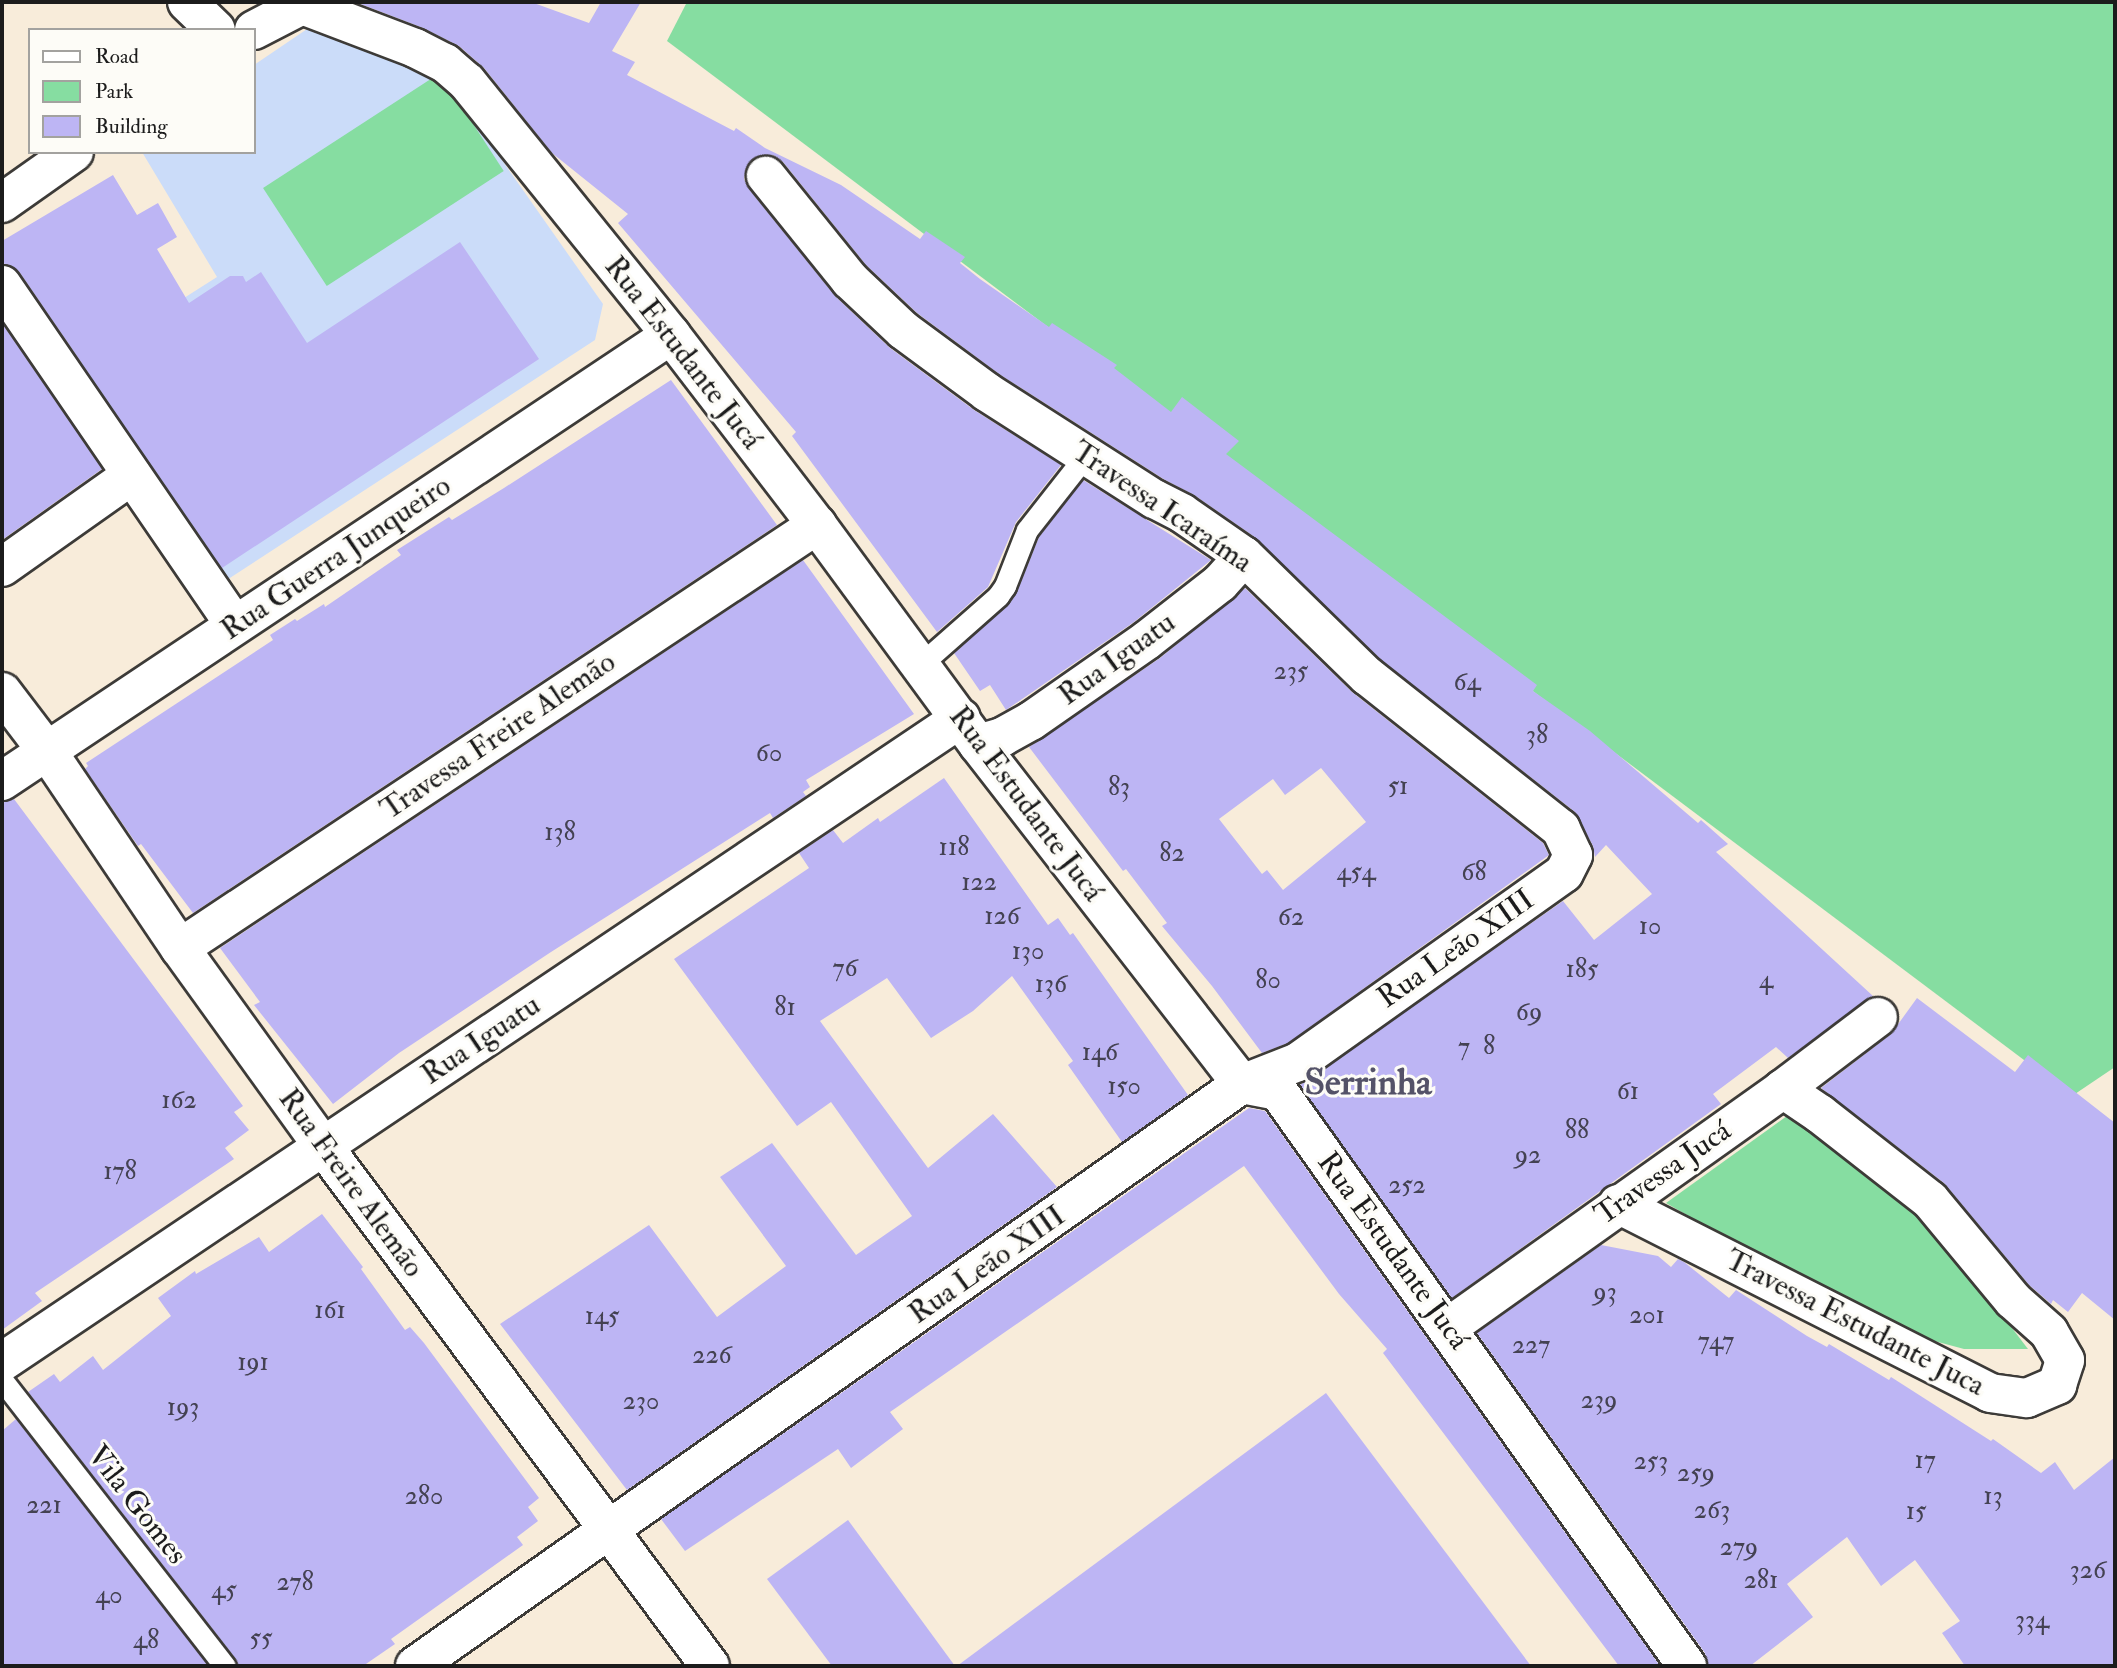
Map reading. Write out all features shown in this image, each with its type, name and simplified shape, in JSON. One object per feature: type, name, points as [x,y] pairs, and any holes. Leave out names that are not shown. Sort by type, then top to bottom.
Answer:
[{"type":"street","points":[[187,2],[214,28]]},
{"type":"street","name":"Rua Estudante Jucá","points":[[256,29],[302,5],[415,48],[445,63],[467,82],[671,335],[817,525],[969,731],[1242,1084],[1278,1091],[1687,1666]]},
{"type":"street","points":[[2,203],[71,154]]},
{"type":"street","name":"Travessa Icaraíma","points":[[766,176],[850,280],[903,330],[987,392],[1182,513],[1244,556],[1367,676],[1561,830],[1573,855],[1564,873]]},
{"type":"street","points":[[2,285],[236,625]]},
{"type":"street","name":"Rua Guerra Junqueiro","points":[[2,781],[671,335]]},
{"type":"street","points":[[2,567],[132,475]]},
{"type":"street","name":"Travessa Freire Alemão","points":[[180,948],[817,525]]},
{"type":"street","name":"Rua Iguatu","points":[[2,1362],[323,1146],[969,731],[1002,737],[1031,721],[1147,640],[1220,583],[1244,556]]},
{"type":"street","name":"Rua Freire Alemão","points":[[2,692],[47,751],[180,948],[323,1146],[710,1666]]},
{"type":"street","name":"Rua Leão XIII","points":[[415,1666],[1242,1084],[1297,1062],[1564,873]]},
{"type":"street","name":"Travessa Jucá","points":[[1447,1328],[1783,1089],[1878,1017]]},
{"type":"street","name":"Travessa Estudante Juca","points":[[1618,1204],[1990,1392],[2027,1398],[2056,1385],[2065,1360],[2049,1332],[2013,1300],[1939,1209],[1820,1114],[1783,1089]]},
{"type":"lane","points":[[921,664],[998,596],[1005,586],[1027,530],[1086,455]]},
{"type":"lane","name":"Vila Gomes","points":[[2,1380],[225,1666]]},
{"type":"shaded area","points":[[313,25],[438,69],[603,304],[595,340],[216,587],[74,368],[217,277],[143,154],[256,154],[256,64]]},
{"type":"green space","points":[[687,2],[2115,2],[2115,1067],[2072,1096],[667,41]]},
{"type":"green space","points":[[440,73],[504,171],[327,286],[263,188]]},
{"type":"green space","points":[[1798,1108],[1931,1222],[2028,1349],[1964,1349],[1879,1326],[1666,1203]]},
{"type":"building","points":[[355,2],[531,2],[589,23],[601,2],[641,2],[612,51],[635,62],[627,75],[734,131],[736,128],[765,148],[841,185],[920,239],[926,231],[965,257],[960,263],[980,279],[1049,327],[1052,323],[1117,365],[1114,368],[1171,412],[1182,397],[1239,441],[1226,454],[1537,685],[1533,691],[1590,731],[1698,823],[1701,820],[1728,844],[1716,852],[1873,996],[1788,1058],[1776,1047],[1713,1094],[1721,1104],[1452,1298],[1300,1085],[1563,901],[1594,940],[1652,894],[1606,845],[1595,857],[1593,846],[1575,812],[1381,660],[1256,538],[1194,495],[1165,480],[999,374],[917,313],[866,265],[783,162],[773,155],[762,155],[753,159],[746,168],[744,179],[749,189],[835,296],[890,348],[974,410],[1061,465],[1016,522],[988,587],[937,632],[792,436],[796,432],[618,223],[628,214],[552,153],[484,68],[459,46],[423,28]]},
{"type":"building","points":[[113,175],[137,215],[158,203],[177,237],[157,249],[189,303],[230,276],[243,276],[246,282],[261,272],[307,343],[460,242],[539,359],[222,568],[20,273],[12,266],[2,263],[2,241]]},
{"type":"building","points":[[2,323],[102,469],[2,540]]},
{"type":"building","points":[[671,380],[777,525],[193,913],[141,844],[138,846],[85,769],[88,766],[86,763],[273,640],[270,635],[324,604],[325,607],[401,555],[397,550],[449,517],[452,520],[504,488]]},
{"type":"building","points":[[1083,480],[1211,560],[1134,622],[1006,710],[990,685],[980,691],[954,653],[1009,604],[1039,537]]},
{"type":"building","points":[[803,560],[914,714],[806,780],[810,787],[803,792],[806,796],[773,818],[770,813],[551,952],[399,1053],[333,1104],[254,1005],[260,1002],[220,948]]},
{"type":"building","points":[[1245,588],[1352,692],[1543,843],[1549,855],[1288,1043],[1262,1053],[1212,986],[1162,926],[1167,923],[1126,869],[1123,871],[1029,747],[1160,658]],"holes":[[[1321,768],[1366,822],[1283,890],[1267,870],[1262,874],[1219,819],[1273,779],[1285,795]]]},
{"type":"building","points":[[944,778],[1048,925],[1058,918],[1070,935],[1073,933],[1188,1095],[1122,1142],[1068,1065],[1073,1061],[1012,976],[973,1011],[931,1038],[887,978],[820,1021],[928,1168],[993,1114],[1057,1187],[627,1490],[500,1324],[649,1225],[717,1317],[786,1266],[720,1177],[772,1143],[856,1255],[912,1216],[831,1102],[797,1126],[674,959],[809,868],[799,853],[833,830],[843,843],[878,818],[880,822]]},
{"type":"building","points":[[14,799],[243,1106],[234,1112],[249,1130],[225,1148],[234,1159],[35,1293],[42,1301],[2,1330],[2,803]]},
{"type":"building","points":[[1917,998],[2015,1072],[2028,1055],[2115,1123],[2115,1320],[2082,1293],[2068,1312],[2053,1300],[2051,1304],[2029,1285],[1944,1183],[1821,1088],[1891,1034]]},
{"type":"building","points":[[1249,1108],[1265,1111],[1660,1666],[1619,1666],[1383,1353],[1387,1349],[1339,1294],[1244,1166],[890,1412],[903,1429],[851,1468],[838,1449],[685,1551],[661,1519]]},
{"type":"building","points":[[322,1214],[363,1267],[361,1269],[405,1330],[410,1327],[424,1343],[539,1498],[528,1507],[538,1521],[517,1537],[523,1545],[391,1639],[395,1644],[363,1666],[238,1666],[235,1658],[28,1392],[54,1374],[60,1382],[93,1356],[103,1370],[171,1316],[158,1298],[195,1271],[196,1274],[259,1237],[269,1252]]},
{"type":"building","points":[[1601,1245],[1658,1256],[1671,1267],[1678,1259],[1684,1262],[1729,1298],[1736,1290],[1807,1336],[1827,1347],[1829,1344],[1889,1380],[1891,1377],[1991,1441],[1993,1439],[2041,1473],[2055,1462],[2074,1490],[2115,1457],[2115,1666],[1965,1666],[1942,1633],[1960,1621],[1915,1560],[1881,1586],[1847,1537],[1787,1584],[1813,1617],[1750,1666],[1708,1666],[1705,1653],[1477,1333]]},
{"type":"building","points":[[1326,1393],[1531,1666],[957,1666]]},
{"type":"building","points":[[16,1419],[209,1666],[2,1666],[2,1431]]},
{"type":"building","points":[[848,1520],[955,1666],[832,1666],[767,1579]]},
{"type":"district","name":"Serrinha","points":[[1368,1083]]}]
